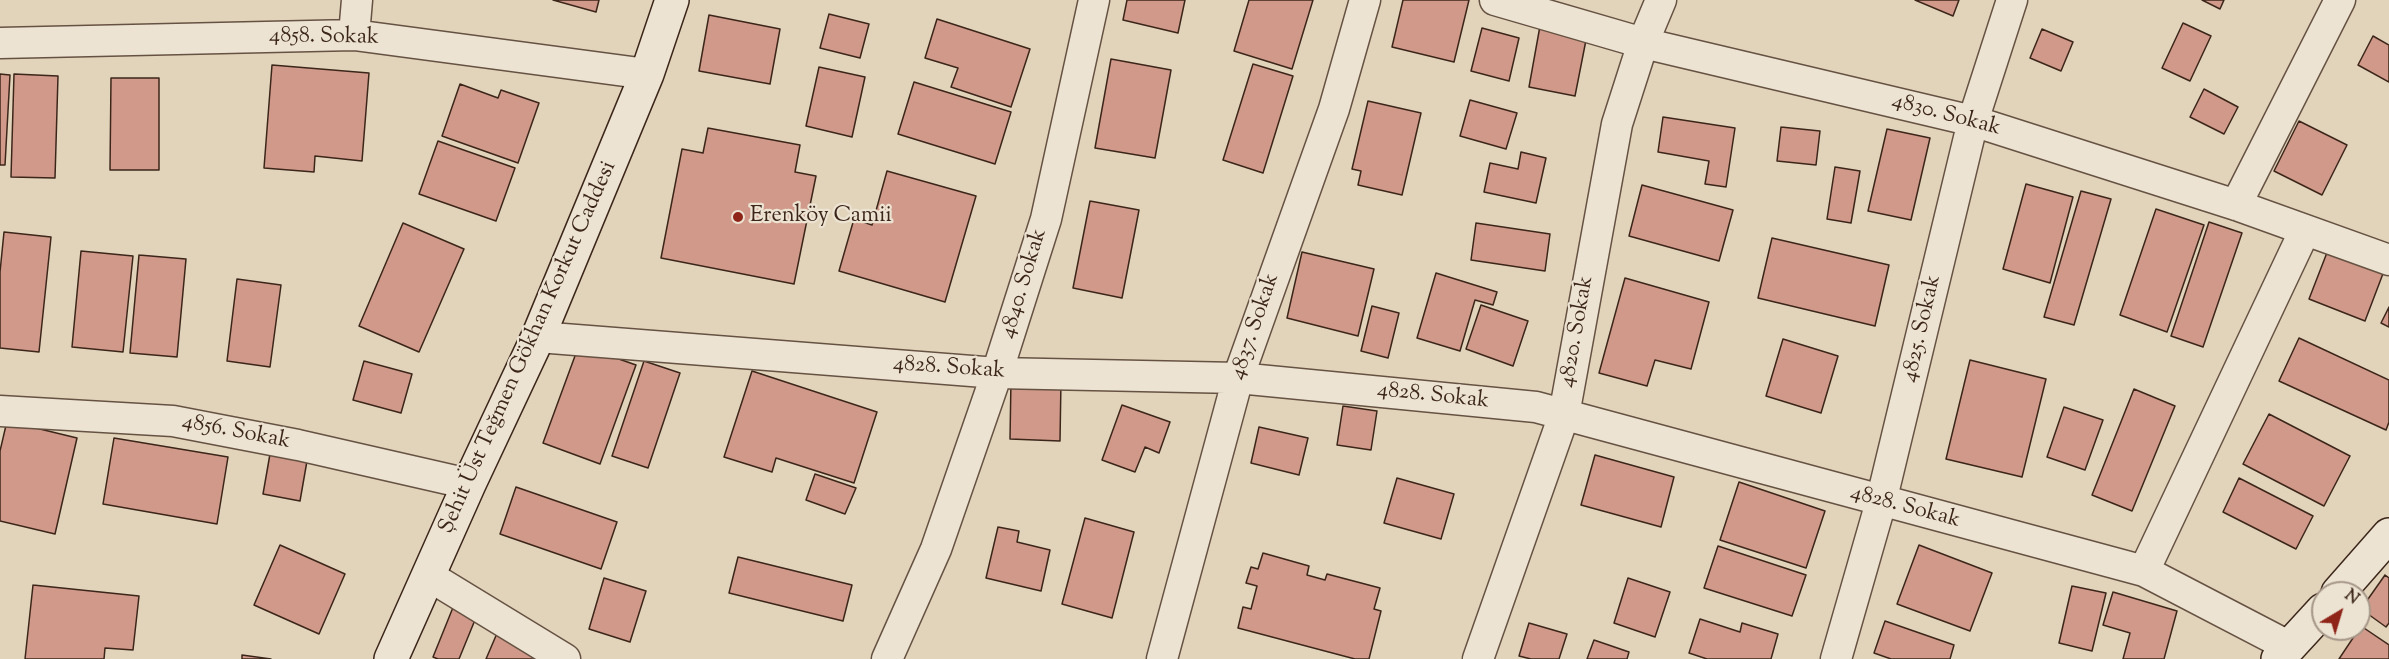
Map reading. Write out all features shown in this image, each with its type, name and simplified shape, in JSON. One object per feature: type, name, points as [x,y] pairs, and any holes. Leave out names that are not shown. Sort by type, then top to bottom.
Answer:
[{"type":"street","points":[[354,34],[357,0]]},
{"type":"street","name":"Şehit Üst Teğmen Gökhan Korkut Caddesi","points":[[391,659],[538,337],[647,74],[672,0]]},
{"type":"street","name":"4840. Sokak","points":[[887,659],[936,549],[997,374],[1046,219],[1094,0]]},
{"type":"street","name":"4837. Sokak","points":[[1162,659],[1238,378],[1334,109],[1365,0]]},
{"type":"street","name":"4830. Sokak","points":[[1496,0],[1643,43],[1973,121],[2236,205],[2389,260]]},
{"type":"street","name":"4820. Sokak","points":[[1478,659],[1564,415],[1617,123],[1643,43],[1661,0]]},
{"type":"street","name":"4825. Sokak","points":[[1836,659],[1881,502],[1973,121],[2012,0]]},
{"type":"street","points":[[2236,205],[2340,0]]},
{"type":"street","name":"4858. Sokak","points":[[0,43],[354,34],[647,74]]},
{"type":"street","points":[[2144,572],[2304,230]]},
{"type":"street","name":"4828. Sokak","points":[[538,337],[997,374],[1238,378],[1536,407],[2144,572],[2284,653]]},
{"type":"street","name":"4856. Sokak","points":[[0,411],[173,421],[298,445],[469,484]]},
{"type":"street","points":[[2349,581],[2389,535]]},
{"type":"street","points":[[429,576],[565,659]]},
{"type":"street","points":[[2284,653],[2311,623]]},
{"type":"building","points":[[553,0],[599,0],[596,12]]},
{"type":"building","points":[[1127,0],[1185,0],[1178,33],[1123,20]]},
{"type":"building","points":[[1249,0],[1313,0],[1292,69],[1234,51]]},
{"type":"building","points":[[1403,0],[1469,0],[1454,62],[1392,47]]},
{"type":"building","points":[[1915,0],[1959,0],[1953,16]]},
{"type":"building","points":[[2202,0],[2224,0],[2220,9]]},
{"type":"building","points":[[829,14],[869,24],[860,58],[820,48]]},
{"type":"building","points":[[709,15],[780,29],[770,84],[699,71]]},
{"type":"building","points":[[937,19],[1030,49],[1011,107],[951,87],[958,68],[925,58]]},
{"type":"building","points":[[2183,23],[2211,36],[2190,81],[2162,68]]},
{"type":"building","points":[[1540,26],[1587,35],[1575,96],[1529,87]]},
{"type":"building","points":[[1482,28],[1519,38],[1509,81],[1471,71]]},
{"type":"building","points":[[2042,29],[2073,42],[2061,71],[2030,58]]},
{"type":"building","points":[[2373,36],[2389,45],[2389,82],[2358,65]]},
{"type":"building","points":[[1111,59],[1171,70],[1155,158],[1095,148]]},
{"type":"building","points":[[1253,64],[1293,76],[1263,173],[1223,160]]},
{"type":"building","points":[[272,65],[369,73],[362,161],[315,156],[314,172],[264,168]]},
{"type":"building","points":[[819,67],[865,77],[852,137],[806,126]]},
{"type":"building","points":[[0,74],[10,75],[5,165],[0,165]]},
{"type":"building","points":[[14,74],[58,76],[55,178],[11,177]]},
{"type":"building","points":[[111,78],[159,78],[159,170],[110,170]]},
{"type":"building","points":[[914,82],[1011,112],[995,164],[898,134]]},
{"type":"building","points":[[460,84],[498,98],[501,90],[539,103],[518,163],[442,136]]},
{"type":"building","points":[[2204,89],[2238,107],[2224,134],[2190,117]]},
{"type":"building","points":[[1470,100],[1517,113],[1506,149],[1460,136]]},
{"type":"building","points":[[1368,101],[1421,113],[1402,195],[1358,185],[1361,171],[1352,169]]},
{"type":"building","points":[[1663,117],[1735,128],[1726,187],[1705,184],[1709,161],[1658,152]]},
{"type":"building","points":[[2299,121],[2347,145],[2322,195],[2274,171]]},
{"type":"building","points":[[1781,127],[1820,131],[1816,165],[1777,161]]},
{"type":"building","name":"Erenköy Camii","points":[[708,128],[800,145],[795,172],[816,176],[794,284],[661,258],[682,149],[703,153]]},
{"type":"building","points":[[1887,129],[1930,138],[1911,220],[1868,211]]},
{"type":"building","points":[[438,141],[515,168],[496,221],[419,194]]},
{"type":"building","points":[[1521,152],[1546,158],[1536,203],[1484,192],[1490,163],[1518,169]]},
{"type":"building","points":[[1835,167],[1860,171],[1851,223],[1827,219]]},
{"type":"building","points":[[887,171],[976,196],[945,302],[839,271],[854,219],[872,225]]},
{"type":"building","points":[[2026,184],[2073,197],[2050,283],[2003,269]]},
{"type":"building","points":[[1642,185],[1733,210],[1719,261],[1629,236]]},
{"type":"building","points":[[2081,191],[2111,199],[2074,325],[2044,317]]},
{"type":"building","points":[[1090,201],[1139,210],[1122,298],[1073,288]]},
{"type":"building","points":[[2156,209],[2204,225],[2167,332],[2120,315]]},
{"type":"building","points":[[2209,222],[2242,233],[2203,347],[2171,336]]},
{"type":"building","points":[[403,223],[464,249],[419,352],[359,326]]},
{"type":"building","points":[[1476,223],[1550,234],[1545,271],[1471,260]]},
{"type":"building","points":[[4,232],[51,237],[39,352],[0,348],[0,272]]},
{"type":"building","points":[[1772,238],[1889,265],[1875,326],[1758,298]]},
{"type":"building","points":[[2328,250],[2384,271],[2365,321],[2309,299]]},
{"type":"building","points":[[81,251],[133,256],[123,352],[72,347]]},
{"type":"building","points":[[1302,252],[1374,269],[1358,336],[1287,318]]},
{"type":"building","points":[[139,255],[186,259],[177,357],[130,353]]},
{"type":"building","points":[[1436,273],[1497,292],[1493,305],[1475,300],[1460,351],[1417,338]]},
{"type":"building","points":[[1625,278],[1709,302],[1691,369],[1655,360],[1647,386],[1599,373]]},
{"type":"building","points":[[237,279],[281,285],[270,367],[227,361]]},
{"type":"building","points":[[1481,305],[1528,321],[1513,366],[1466,349]]},
{"type":"building","points":[[1372,306],[1399,313],[1388,358],[1361,351]]},
{"type":"building","points":[[2389,307],[2389,327],[2381,323]]},
{"type":"building","points":[[2299,338],[2389,380],[2389,422],[2386,430],[2279,381]]},
{"type":"building","points":[[1783,339],[1838,356],[1821,413],[1766,396]]},
{"type":"building","points":[[579,345],[636,365],[600,464],[543,443]]},
{"type":"building","points":[[1970,360],[2046,379],[2022,477],[1946,459]]},
{"type":"building","points":[[364,361],[412,374],[401,413],[353,400]]},
{"type":"building","points":[[644,361],[680,373],[648,468],[612,456]]},
{"type":"building","points":[[752,371],[877,412],[854,483],[776,458],[772,472],[724,457]]},
{"type":"building","points":[[1011,379],[1061,380],[1060,441],[1010,439]]},
{"type":"building","points":[[2134,389],[2175,406],[2132,511],[2092,495]]},
{"type":"building","points":[[1122,405],[1170,422],[1159,453],[1145,447],[1135,472],[1102,460]]},
{"type":"building","points":[[1343,406],[1377,411],[1371,450],[1337,445]]},
{"type":"building","points":[[2064,407],[2103,420],[2085,470],[2047,457]]},
{"type":"building","points":[[2269,414],[2350,456],[2324,506],[2243,464]]},
{"type":"building","points":[[7,421],[77,438],[55,534],[0,521],[0,451]]},
{"type":"building","points":[[1259,427],[1308,438],[1299,475],[1251,463]]},
{"type":"building","points":[[114,438],[228,457],[217,524],[103,504]]},
{"type":"building","points":[[270,454],[307,461],[300,501],[263,494]]},
{"type":"building","points":[[1595,455],[1674,477],[1661,527],[1581,505]]},
{"type":"building","points":[[815,474],[856,488],[845,514],[806,500]]},
{"type":"building","points":[[1397,478],[1454,494],[1441,539],[1384,523]]},
{"type":"building","points":[[2239,478],[2313,516],[2296,549],[2223,512]]},
{"type":"building","points":[[1739,482],[1825,511],[1806,568],[1720,540]]},
{"type":"building","points":[[516,487],[617,522],[601,569],[500,534]]},
{"type":"building","points":[[1085,518],[1134,532],[1112,618],[1062,604]]},
{"type":"building","points":[[998,527],[1019,531],[1017,542],[1050,550],[1041,591],[986,578]]},
{"type":"building","points":[[280,545],[345,574],[319,634],[254,605]]},
{"type":"building","points":[[1919,545],[1992,573],[1970,631],[1897,604]]},
{"type":"building","points":[[1718,546],[1806,575],[1792,616],[1704,588]]},
{"type":"building","points":[[1263,553],[1309,566],[1307,575],[1325,580],[1327,574],[1380,588],[1374,609],[1381,611],[1369,659],[1355,659],[1238,628],[1243,607],[1251,609],[1257,586],[1246,583],[1251,567],[1258,569]]},
{"type":"building","points":[[738,557],[852,585],[843,621],[729,593]]},
{"type":"building","points":[[2385,575],[2389,578],[2389,623],[2386,627],[2371,616],[2371,595]]},
{"type":"building","points":[[604,578],[646,591],[630,642],[589,629]]},
{"type":"building","points":[[1628,578],[1670,592],[1655,637],[1614,623]]},
{"type":"building","points":[[33,585],[139,596],[133,650],[105,648],[104,659],[25,659]]},
{"type":"building","points":[[2072,586],[2106,593],[2092,651],[2059,643]]},
{"type":"building","points":[[2113,592],[2177,611],[2164,659],[2123,659],[2130,633],[2103,625]]},
{"type":"building","points":[[454,605],[477,615],[459,659],[438,659],[433,657]]},
{"type":"building","points":[[1700,619],[1740,632],[1742,623],[1778,634],[1771,659],[1707,659],[1689,653]]},
{"type":"building","points":[[1885,621],[1954,645],[1950,659],[1891,659],[1874,653]]},
{"type":"building","points":[[1529,623],[1567,634],[1559,659],[1531,659],[1519,656]]},
{"type":"building","points":[[498,631],[539,648],[534,659],[486,659]]},
{"type":"building","points":[[2371,633],[2389,645],[2389,659],[2339,659],[2351,641],[2371,641]]},
{"type":"building","points":[[1594,640],[1629,652],[1627,659],[1587,659]]},
{"type":"building","points":[[242,655],[271,659],[242,659]]},
{"type":"place","name":"Erenköy Camii","points":[[738,217]]}]
